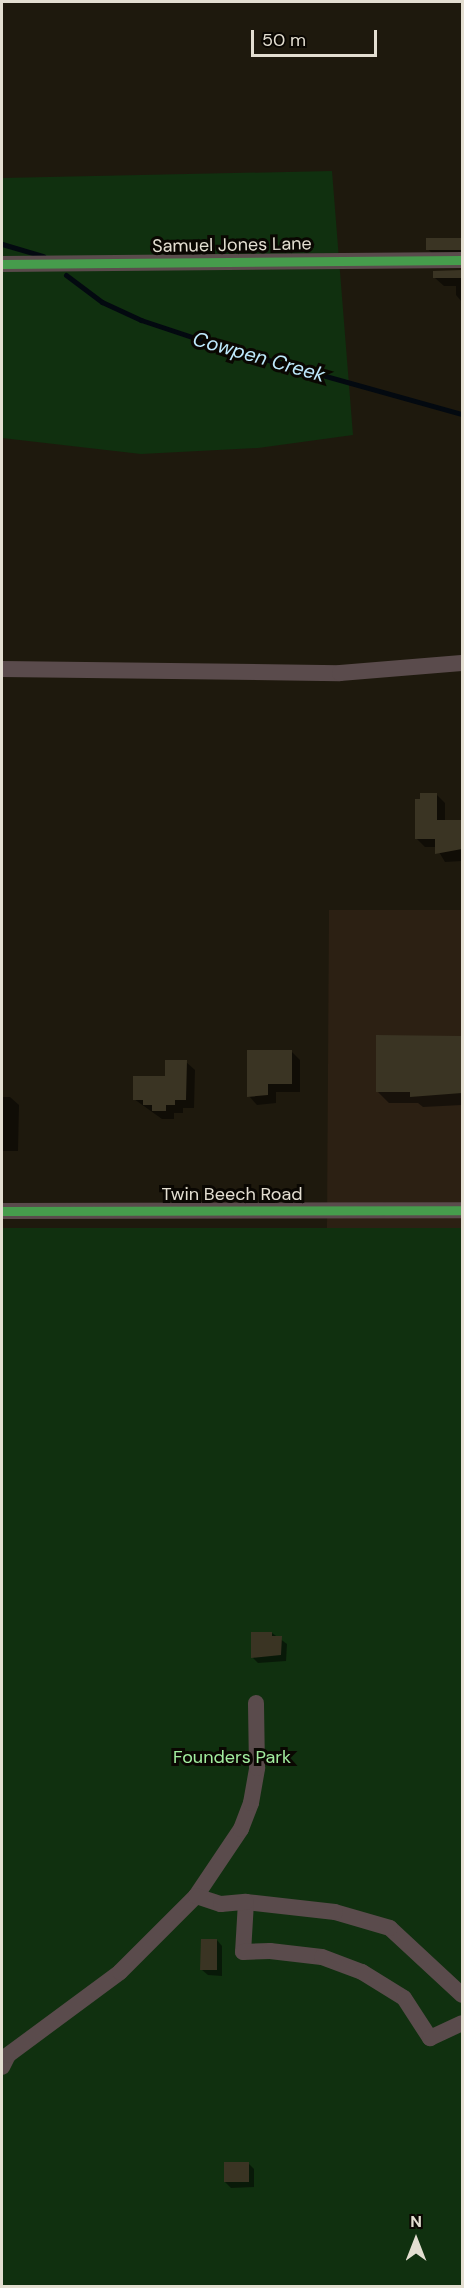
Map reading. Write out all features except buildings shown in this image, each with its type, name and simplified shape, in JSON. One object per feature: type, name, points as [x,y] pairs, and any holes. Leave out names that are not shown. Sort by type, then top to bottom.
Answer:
[{"type":"street","name":"Samuel Jones Lane","points":[[2,264],[462,260]]},
{"type":"street","points":[[2,669],[340,673],[462,663]]},
{"type":"street","name":"Twin Beech Road","points":[[2,1211],[462,1210]]},
{"type":"street","points":[[4,2059],[120,1972],[195,1896],[241,1828],[252,1803],[257,1768],[256,1703]]},
{"type":"street","points":[[195,1896],[221,1904],[246,1902],[334,1912],[390,1928],[462,1995]]},
{"type":"street","points":[[246,1902],[243,1952],[270,1951],[322,1957],[362,1972],[404,1998],[429,2038],[462,2023]]},
{"type":"shaded area","points":[[329,910],[462,910],[462,1228],[327,1228]]},
{"type":"green space","points":[[332,171],[353,435],[258,448],[141,454],[2,438],[2,178]]},
{"type":"green space","name":"Founders Park","points":[[2,1228],[462,1228],[462,2286],[2,2286]]},
{"type":"waterway","name":"Cowpen Creek","points":[[2,244],[43,256]]},
{"type":"waterway","name":"Cowpen Creek","points":[[66,275],[102,302],[141,320],[225,348],[462,414]]},
{"type":"cycle path","points":[[2,264],[462,260]]},
{"type":"cycle path","points":[[2,1211],[462,1210]]}]
